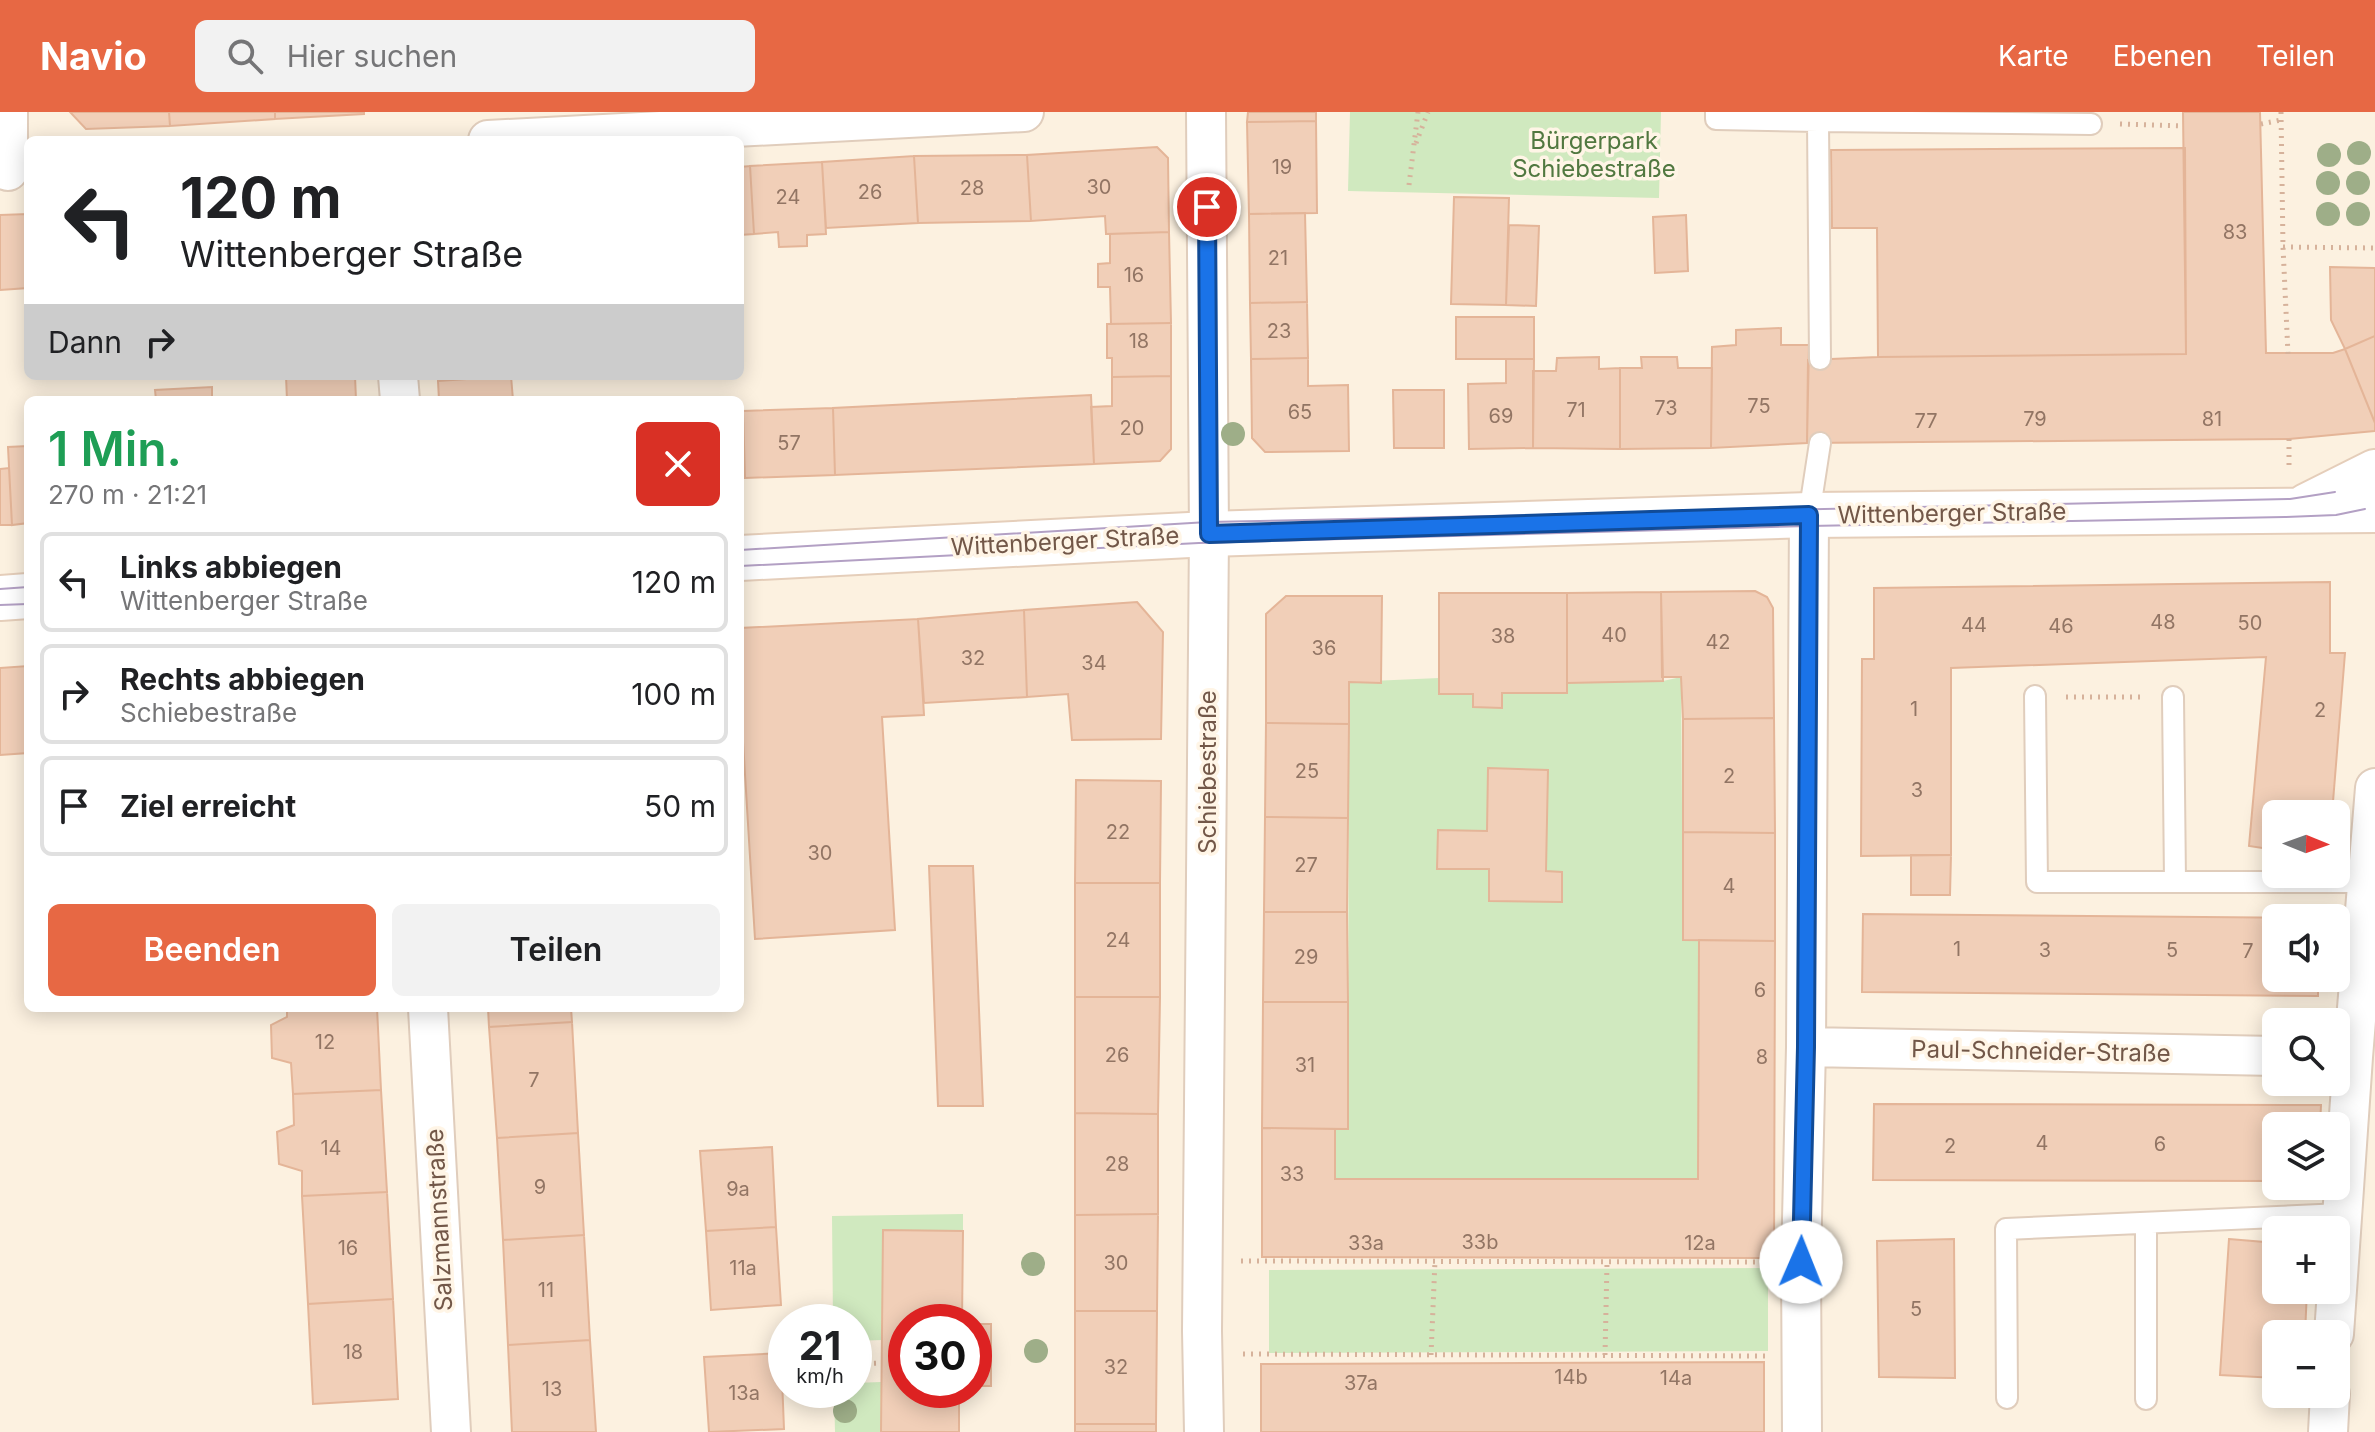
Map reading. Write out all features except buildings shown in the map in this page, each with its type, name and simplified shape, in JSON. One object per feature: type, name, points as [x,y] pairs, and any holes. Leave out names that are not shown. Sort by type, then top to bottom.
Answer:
[{"type":"main road","name":"Wittenberger Straße","points":[[744,558],[1209,534],[2357,498]]},
{"type":"main road","points":[[0,598],[24,596]]},
{"type":"street","points":[[8,112],[12,171]]},
{"type":"street","points":[[546,136],[824,117],[1024,112]]},
{"type":"street","name":"Schiebestraße","points":[[1204,1432],[1209,534],[1206,112]]},
{"type":"street","points":[[1802,1432],[1809,515]]},
{"type":"street","points":[[2350,1011],[2367,882],[2375,788]]},
{"type":"street","name":"Salzmannstraße","points":[[428,1012],[451,1432]]},
{"type":"street","name":"Paul-Schneider-Straße","points":[[1806,1047],[2262,1056]]},
{"type":"street","points":[[2335,1320],[2342,1214],[2344,1096]]},
{"type":"street","points":[[2328,1432],[2329,1408]]},
{"type":"lane","points":[[1716,112],[1716,119],[2091,124]]},
{"type":"lane","points":[[1818,121],[1820,359]]},
{"type":"lane","points":[[1809,515],[1820,443]]},
{"type":"lane","points":[[2035,696],[2037,882],[2367,882]]},
{"type":"lane","points":[[2173,697],[2175,881]]},
{"type":"lane","points":[[2007,1398],[2006,1229],[2342,1214]]},
{"type":"lane","points":[[2146,1223],[2146,1399]]},
{"type":"path","points":[[1409,185],[1418,112]]},
{"type":"path","points":[[1413,151],[1428,112]]},
{"type":"path","points":[[2281,112],[2288,354]]},
{"type":"path","points":[[2261,124],[2281,120]]},
{"type":"path","points":[[2091,124],[2183,126]]},
{"type":"path","points":[[2283,247],[2375,248]]},
{"type":"path","points":[[2035,696],[2173,697]]},
{"type":"path","points":[[1204,1260],[1801,1262]]},
{"type":"path","points":[[1431,1355],[1435,1261]]},
{"type":"path","points":[[1605,1355],[1607,1263]]},
{"type":"path","points":[[1203,1354],[1802,1356]]},
{"type":"path","points":[[872,1363],[882,1363]]},
{"type":"green space","name":"Bürgerpark Schiebestraße","points":[[1350,112],[1661,112],[1659,198],[1348,191]]},
{"type":"green space","points":[[1681,677],[1683,939],[1699,940],[1698,1179],[1335,1179],[1335,1129],[1348,1128],[1349,682],[1439,678],[1440,694],[1567,693],[1567,683],[1663,681]]},
{"type":"green space","points":[[963,1214],[963,1231],[883,1231],[882,1340],[872,1340],[872,1304],[833,1304],[832,1216]]},
{"type":"green space","points":[[1768,1268],[1768,1351],[1269,1353],[1269,1270]]},
{"type":"green space","points":[[872,1382],[881,1382],[881,1432],[835,1432],[834,1408],[872,1408]]},
{"type":"tram line","points":[[744,550],[1208,522],[2290,499],[2335,492]]},
{"type":"tram line","points":[[744,566],[1199,543],[2285,517],[2336,515],[2365,509]]},
{"type":"tram line","points":[[0,589],[24,587]]},
{"type":"tram line","points":[[0,605],[24,604]]},
{"type":"route","points":[[1207,207],[1209,534],[1809,515],[1806,1047],[1801,1262]]}]
